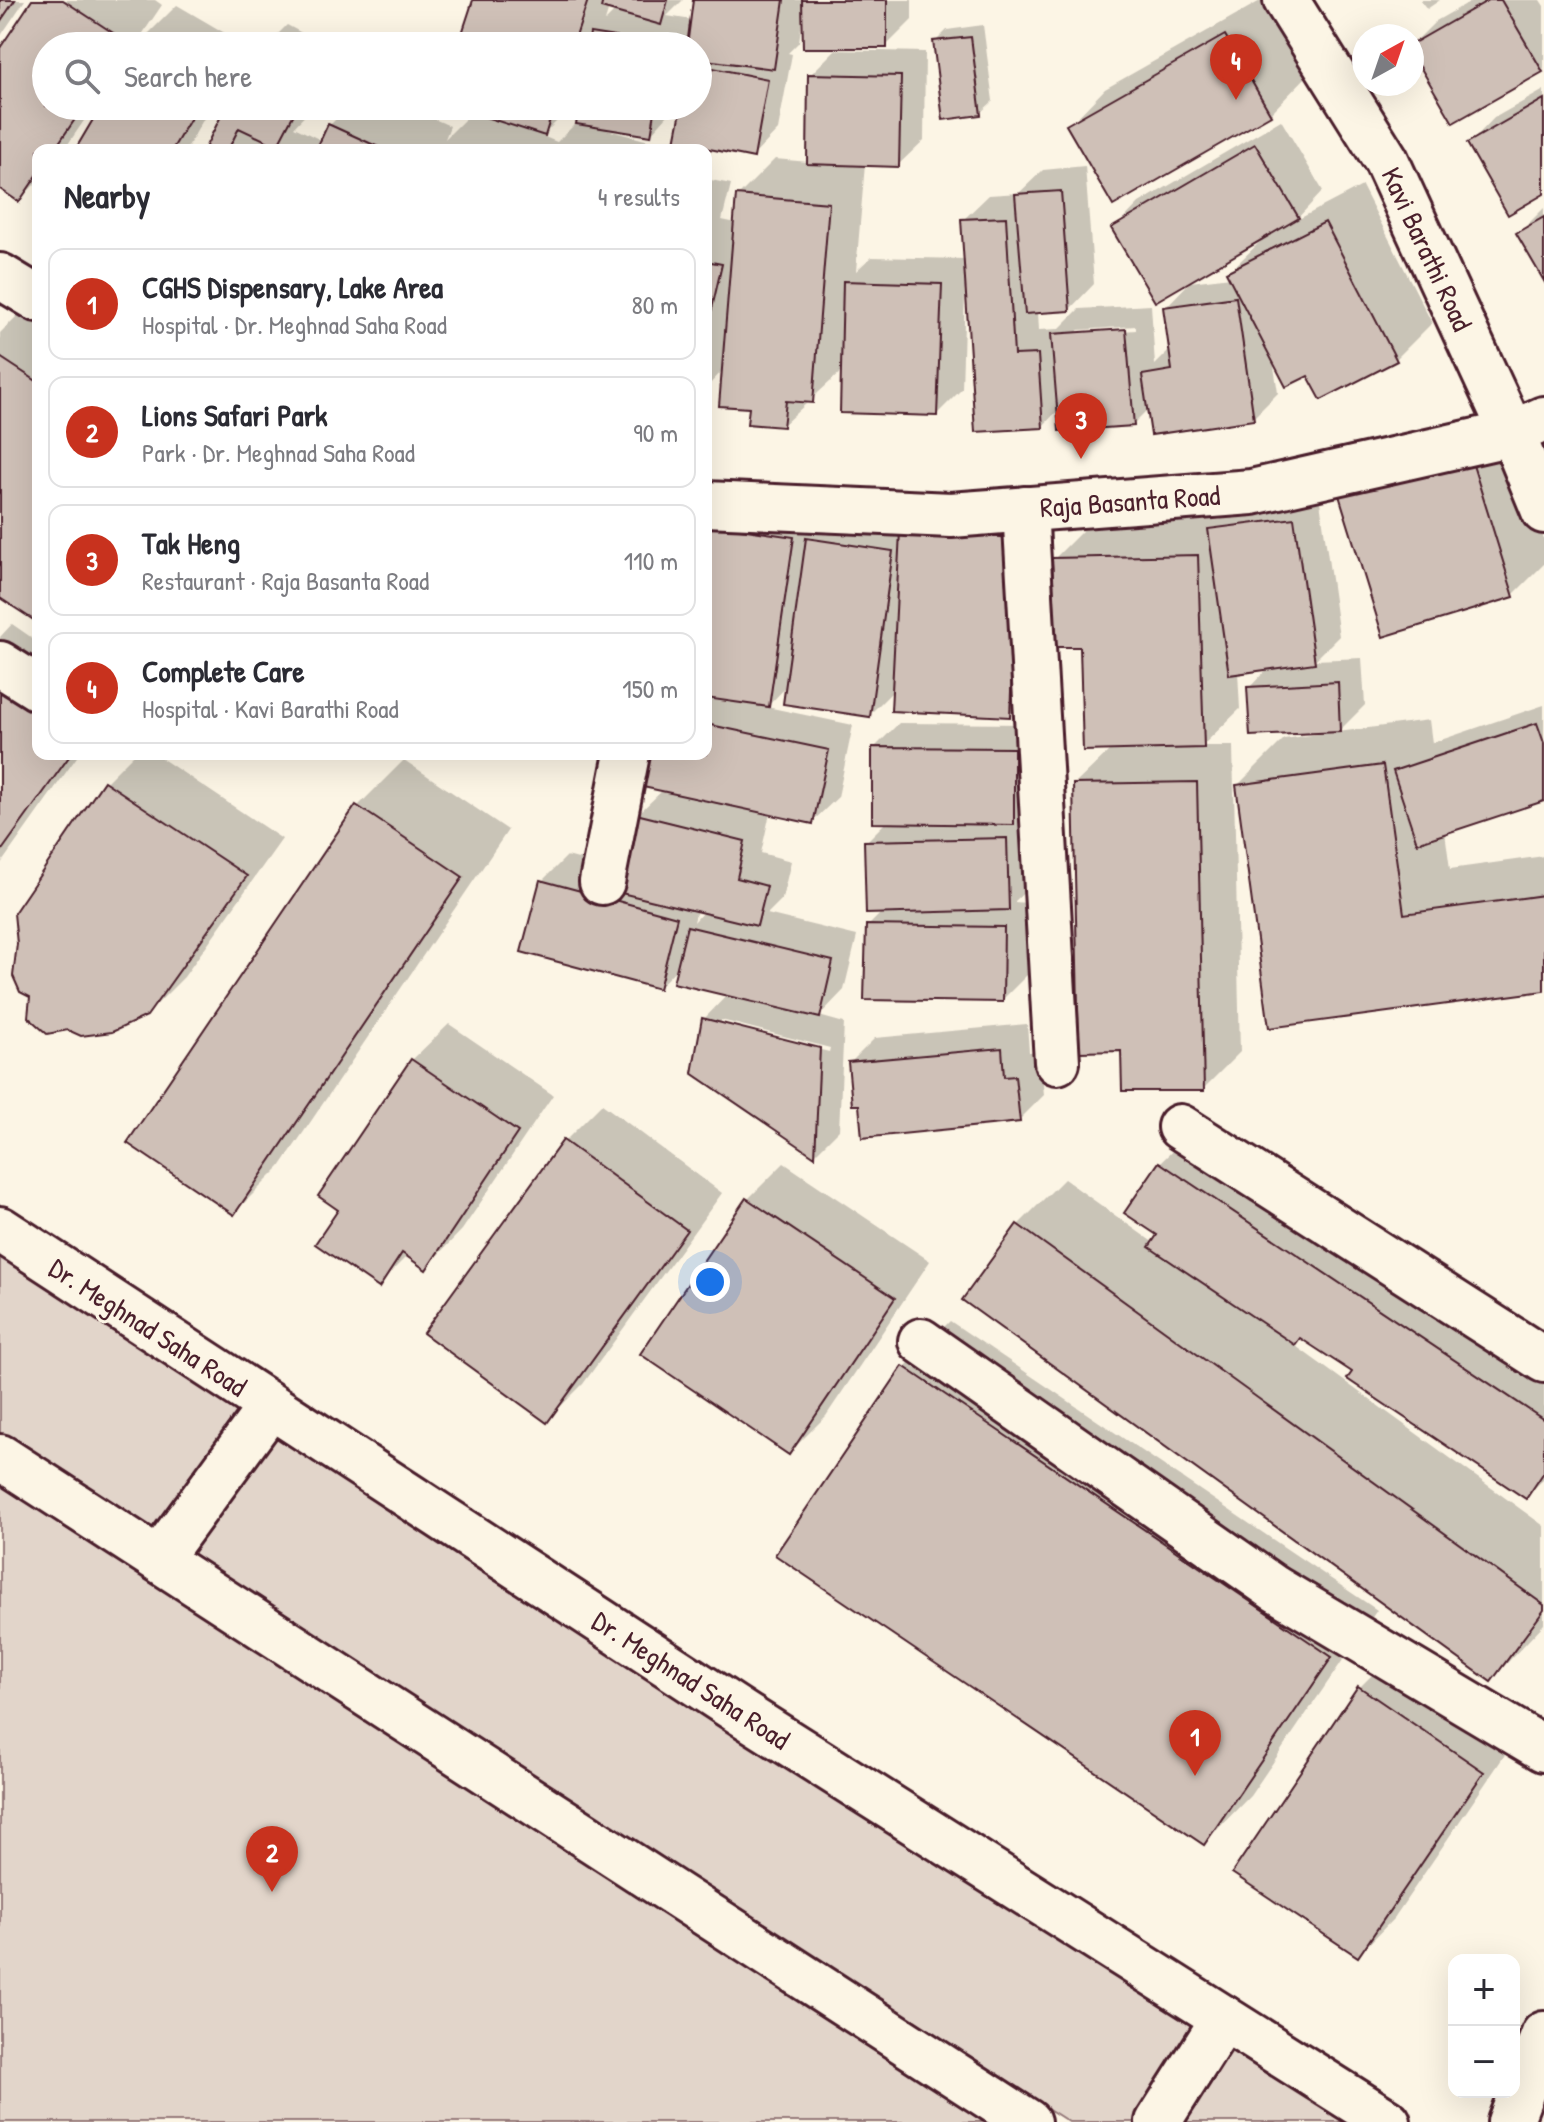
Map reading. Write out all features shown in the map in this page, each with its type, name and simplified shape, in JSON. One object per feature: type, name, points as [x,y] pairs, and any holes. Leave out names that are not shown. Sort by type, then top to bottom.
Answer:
[{"type":"street","name":"Kavi Barathi Road","points":[[1286,0],[1386,160],[1528,426],[1544,511]]},
{"type":"street","points":[[0,276],[32,295]]},
{"type":"street","name":"Raja Basanta Road","points":[[712,504],[951,515],[1252,492],[1528,426]]},
{"type":"street","points":[[1025,509],[1057,1062]]},
{"type":"street","points":[[0,664],[32,684]]},
{"type":"street","points":[[602,882],[626,760]]},
{"type":"street","points":[[1180,1127],[1544,1360]]},
{"type":"street","name":"Dr. Meghnad Saha Road","points":[[0,1229],[743,1714],[1388,2122]]},
{"type":"street","points":[[921,1341],[1274,1588],[1544,1749]]},
{"type":"street","points":[[159,1559],[270,1407]]},
{"type":"street","points":[[0,1457],[1028,2122]]},
{"type":"street","points":[[1158,2122],[1224,2018]]},
{"type":"street","points":[[1510,2122],[1544,2034]]},
{"type":"shaded area","points":[[0,1243],[1370,2122],[1069,2122],[0,1439]]},
{"type":"shaded area","points":[[0,1463],[1016,2122],[0,2122]]},
{"type":"building","points":[[0,0],[15,0],[0,22]]},
{"type":"building","points":[[32,0],[63,0],[112,32],[32,32],[32,120],[74,120],[58,144],[32,144],[32,183],[19,202],[0,189],[0,48]]},
{"type":"building","points":[[473,0],[588,0],[578,32],[463,32]]},
{"type":"building","points":[[603,0],[668,0],[661,25],[601,8]]},
{"type":"building","points":[[693,0],[784,0],[774,69],[712,61],[712,32],[689,32]]},
{"type":"building","points":[[802,0],[887,0],[887,48],[803,48]]},
{"type":"building","points":[[1489,0],[1501,0],[1543,72],[1453,123],[1424,73],[1424,37]]},
{"type":"building","points":[[1225,35],[1271,115],[1113,206],[1066,125]]},
{"type":"building","points":[[971,37],[981,115],[943,120],[933,41]]},
{"type":"building","points":[[712,68],[768,79],[754,158],[712,149],[712,144],[675,142],[679,120],[712,120]]},
{"type":"building","points":[[808,74],[901,76],[899,167],[807,164]]},
{"type":"building","points":[[1544,99],[1544,194],[1508,215],[1467,143]]},
{"type":"building","points":[[93,120],[190,120],[176,144],[79,144]]},
{"type":"building","points":[[219,120],[291,120],[278,144],[239,128],[231,144],[207,144]]},
{"type":"building","points":[[495,120],[550,120],[545,136]]},
{"type":"building","points":[[577,120],[654,120],[651,136],[576,124]]},
{"type":"building","points":[[328,124],[372,144],[319,144]]},
{"type":"building","points":[[1255,144],[1299,218],[1155,302],[1111,228]]},
{"type":"building","points":[[1061,191],[1070,311],[1025,314],[1015,194]]},
{"type":"building","points":[[736,195],[829,203],[813,403],[786,401],[783,427],[747,424],[749,408],[719,406]]},
{"type":"building","points":[[1006,217],[1014,355],[1038,354],[1043,428],[975,432],[961,219]]},
{"type":"building","points":[[1544,217],[1544,281],[1516,233]]},
{"type":"building","points":[[1325,222],[1397,361],[1321,400],[1308,376],[1286,387],[1226,272]]},
{"type":"building","points":[[712,262],[722,264],[712,308]]},
{"type":"building","points":[[843,281],[942,284],[937,416],[840,413]]},
{"type":"building","points":[[1236,297],[1254,420],[1151,435],[1142,375],[1172,370],[1163,307]]},
{"type":"building","points":[[1126,329],[1134,426],[1059,431],[1051,334]]},
{"type":"building","points":[[0,357],[32,378],[32,619],[0,598]]},
{"type":"building","points":[[1469,452],[1514,597],[1383,637],[1338,492]]},
{"type":"building","points":[[1294,518],[1315,663],[1229,675],[1208,529]]},
{"type":"building","points":[[712,525],[794,537],[769,707],[712,699]]},
{"type":"building","points":[[900,531],[1017,538],[1010,717],[891,711]]},
{"type":"building","points":[[806,538],[893,551],[870,717],[783,704]]},
{"type":"building","points":[[1198,555],[1204,748],[1083,751],[1080,647],[1056,647],[1052,558]]},
{"type":"building","points":[[0,677],[32,699],[32,760],[67,760],[0,853]]},
{"type":"building","points":[[1338,682],[1340,732],[1250,736],[1247,687]]},
{"type":"building","points":[[1537,723],[1544,743],[1544,801],[1417,843],[1393,771]]},
{"type":"building","points":[[712,725],[829,750],[813,824],[643,787],[649,760],[712,760]]},
{"type":"building","points":[[872,747],[1014,748],[1014,825],[872,823]]},
{"type":"building","points":[[1383,765],[1404,914],[1544,895],[1544,991],[1269,1028],[1236,785]]},
{"type":"building","points":[[104,781],[247,876],[147,1016],[112,1032],[81,1036],[68,1030],[47,1034],[28,1017],[30,997],[20,992],[13,976],[17,944],[14,913]]},
{"type":"building","points":[[1197,782],[1204,1091],[1122,1091],[1121,1051],[1079,1052],[1073,784]]},
{"type":"building","points":[[356,805],[463,877],[234,1215],[127,1143]]},
{"type":"building","points":[[636,814],[745,841],[737,878],[767,886],[757,926],[617,892]]},
{"type":"building","points":[[1007,838],[1009,910],[866,914],[864,841]]},
{"type":"building","points":[[540,880],[677,917],[659,989],[521,952]]},
{"type":"building","points":[[866,925],[1004,927],[1003,1002],[864,1000]]},
{"type":"building","points":[[687,926],[833,961],[820,1018],[673,983]]},
{"type":"building","points":[[702,1018],[820,1048],[815,1157],[692,1073]]},
{"type":"building","points":[[1002,1048],[1004,1077],[1015,1076],[1020,1122],[862,1138],[859,1105],[852,1105],[848,1062]]},
{"type":"building","points":[[411,1059],[518,1132],[426,1270],[402,1253],[379,1288],[315,1244],[338,1210],[318,1196]]},
{"type":"building","points":[[563,1140],[687,1230],[547,1423],[423,1333]]},
{"type":"building","points":[[1159,1162],[1544,1420],[1544,1472],[1526,1499],[1347,1379],[1352,1372],[1300,1338],[1295,1345],[1149,1247],[1157,1235],[1124,1213]]},
{"type":"building","points":[[746,1198],[895,1298],[789,1455],[640,1354]]},
{"type":"building","points":[[1017,1224],[1544,1605],[1544,1610],[1491,1682],[962,1300]]},
{"type":"building","points":[[903,1366],[1332,1657],[1204,1845],[775,1555]]},
{"type":"building","points":[[1358,1686],[1484,1772],[1358,1957],[1232,1873]]},
{"type":"place","name":"Complete Care","points":[[1236,100]]},
{"type":"place","name":"Tak Heng","points":[[1081,459]]},
{"type":"place","name":"CGHS Dispensary, Lake Area","points":[[1195,1776]]},
{"type":"place","name":"Lions Safari Park","points":[[272,1892]]}]
